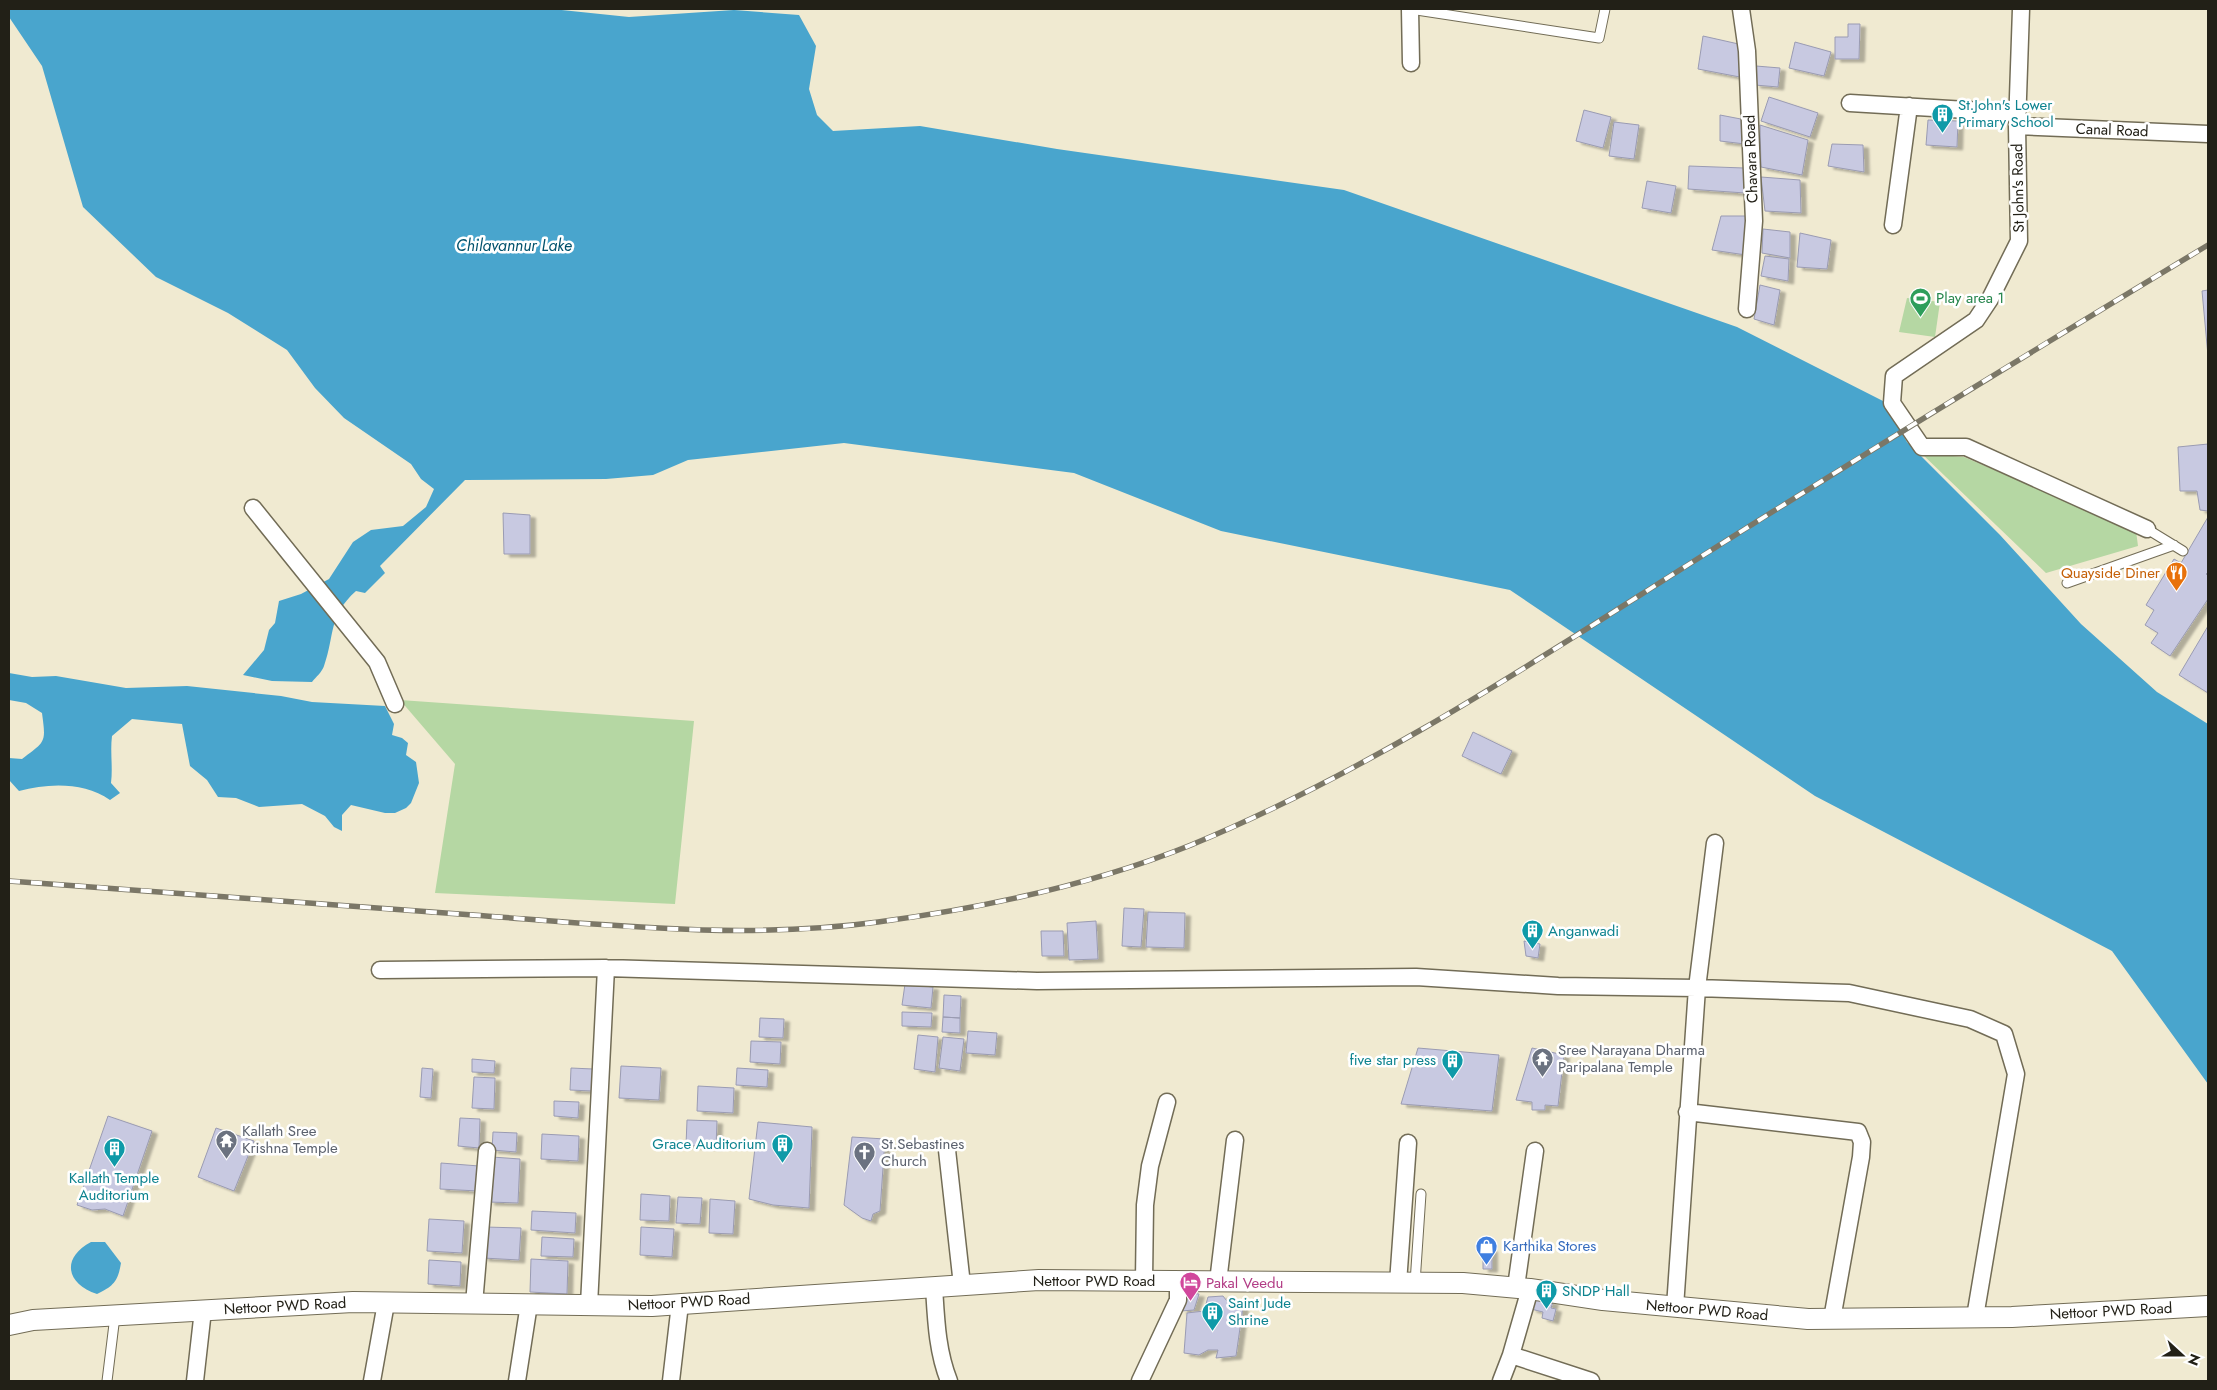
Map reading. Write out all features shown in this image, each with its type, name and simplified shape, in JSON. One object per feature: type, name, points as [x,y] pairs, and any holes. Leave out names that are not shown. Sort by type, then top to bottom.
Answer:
[{"type":"street","points":[[1410,9],[1411,64]]},
{"type":"street","name":"Chavara Road","points":[[1741,9],[1747,52],[1754,222],[1747,309]]},
{"type":"street","name":"St John's Road","points":[[2021,9],[2017,120],[2019,241],[1990,299],[1976,320],[1894,376],[1892,403],[1922,447],[1966,447],[2147,529]]},
{"type":"street","name":"Canal Road","points":[[1850,103],[1909,106],[2017,120],[2208,134]]},
{"type":"street","points":[[1893,225],[1909,106]]},
{"type":"street","points":[[253,508],[377,662],[395,704]]},
{"type":"street","points":[[1675,1307],[1697,988],[1715,843]]},
{"type":"street","points":[[589,1305],[606,968]]},
{"type":"street","points":[[380,970],[606,968],[1037,981],[1416,977],[1558,986],[1849,993],[1970,1019],[2004,1034],[2016,1074],[1975,1317]]},
{"type":"street","points":[[1144,1281],[1145,1205],[1150,1166],[1167,1102]]},
{"type":"street","points":[[1688,1112],[1858,1132],[1862,1142],[1861,1157],[1832,1319]]},
{"type":"street","points":[[1218,1282],[1235,1140]]},
{"type":"street","points":[[1407,1283],[1408,1143]]},
{"type":"street","points":[[947,1150],[962,1285]]},
{"type":"street","points":[[474,1304],[487,1151]]},
{"type":"street","points":[[1501,1381],[1511,1355],[1523,1288],[1535,1151]]},
{"type":"street","name":"Nettoor PWD Road","points":[[9,1325],[33,1320],[353,1302],[589,1305],[680,1304],[1039,1280],[1463,1283],[1523,1288],[1603,1300],[1808,1319],[1975,1317],[2208,1306]]},
{"type":"street","points":[[1140,1381],[1178,1300],[1178,1281]]},
{"type":"street","points":[[934,1287],[937,1330],[943,1366],[949,1381]]},
{"type":"street","points":[[372,1381],[386,1303]]},
{"type":"street","points":[[518,1381],[529,1304]]},
{"type":"street","points":[[671,1381],[680,1304]]},
{"type":"street","points":[[195,1381],[203,1310]]},
{"type":"street","points":[[1511,1355],[1592,1381]]},
{"type":"lane","points":[[1410,9],[1600,38],[1605,9]]},
{"type":"lane","points":[[2147,529],[2183,551]]},
{"type":"lane","points":[[2067,583],[2174,545]]},
{"type":"lane","points":[[1407,1283],[1421,1194]]},
{"type":"lane","points":[[107,1381],[114,1316]]},
{"type":"green space","name":"Play area 1","points":[[1907,298],[1940,302],[1935,337],[1899,332]]},
{"type":"green space","points":[[1921,453],[1964,457],[2136,531],[2138,546],[2046,573]]},
{"type":"green space","points":[[400,700],[694,721],[675,904],[435,893],[455,764]]},
{"type":"water","name":"Chilavannur Lake","points":[[9,9],[552,9],[629,17],[734,10],[799,15],[816,46],[809,89],[817,115],[833,131],[920,126],[1057,149],[1344,190],[1737,327],[1883,401],[1907,442],[2000,535],[2081,624],[2157,692],[2208,724],[2208,1084],[2112,951],[1815,796],[1510,590],[1221,531],[1074,473],[844,443],[688,460],[653,475],[606,479],[465,480],[380,566],[385,573],[365,593],[356,591],[347,600],[336,618],[323,668],[312,682],[272,681],[243,675],[264,650],[269,630],[275,623],[279,601],[301,594],[329,579],[353,542],[371,530],[403,526],[426,507],[434,489],[421,479],[411,464],[344,418],[315,388],[287,350],[228,313],[156,277],[83,207],[42,66],[9,17]]},
{"type":"water","points":[[9,673],[32,677],[56,676],[126,688],[187,686],[281,696],[312,702],[385,706],[394,724],[392,735],[402,738],[408,743],[406,755],[416,762],[419,783],[411,803],[406,808],[395,813],[385,813],[351,805],[342,815],[342,831],[334,827],[325,816],[302,804],[259,807],[236,798],[218,797],[207,780],[190,766],[182,724],[132,719],[112,736],[111,783],[120,793],[110,800],[100,794],[78,787],[42,786],[19,791],[9,780],[9,758],[22,759],[36,748],[44,736],[44,730],[42,713],[26,703],[9,700]]},
{"type":"water","points":[[91,1242],[105,1242],[121,1263],[117,1279],[108,1288],[97,1294],[79,1284],[71,1270],[75,1255],[81,1248]]},
{"type":"building","points":[[1848,24],[1860,24],[1859,59],[1835,59],[1835,37],[1848,37]]},
{"type":"building","points":[[1703,36],[1743,45],[1745,78],[1698,69]]},
{"type":"building","points":[[1795,42],[1831,52],[1824,76],[1789,68]]},
{"type":"building","points":[[1756,66],[1780,68],[1778,87],[1755,85]]},
{"type":"building","points":[[1769,97],[1818,113],[1810,137],[1761,121]]},
{"type":"building","points":[[1584,110],[1611,117],[1603,148],[1576,141]]},
{"type":"building","points":[[1720,115],[1746,120],[1745,144],[1720,141]]},
{"type":"building","name":"St.John's Lower Primary School","points":[[1928,120],[1958,121],[1957,147],[1926,145]]},
{"type":"building","points":[[1614,122],[1639,125],[1634,159],[1609,156]]},
{"type":"building","points":[[1760,125],[1808,140],[1802,175],[1761,167]]},
{"type":"building","points":[[1832,144],[1863,145],[1864,172],[1828,166]]},
{"type":"building","points":[[1689,166],[1744,168],[1745,193],[1688,189]]},
{"type":"building","points":[[1761,177],[1800,180],[1801,213],[1765,211]]},
{"type":"building","points":[[1647,181],[1676,186],[1671,213],[1642,208]]},
{"type":"building","points":[[1721,216],[1748,216],[1746,255],[1712,250]]},
{"type":"building","points":[[1763,229],[1790,232],[1790,258],[1762,253]]},
{"type":"building","points":[[1800,233],[1831,240],[1827,269],[1797,267]]},
{"type":"building","points":[[1765,256],[1789,259],[1788,281],[1761,276]]},
{"type":"building","points":[[1760,285],[1780,290],[1774,325],[1754,319]]},
{"type":"building","points":[[2208,290],[2208,356],[2202,291]]},
{"type":"building","points":[[2208,444],[2208,511],[2200,510],[2197,491],[2180,491],[2178,447]]},
{"type":"building","points":[[503,513],[530,515],[530,554],[504,554]]},
{"type":"building","points":[[2208,517],[2208,572],[2206,574],[2208,576],[2208,599],[2170,656],[2151,643],[2158,633],[2145,625],[2154,610],[2146,605],[2174,559],[2181,563]]},
{"type":"building","points":[[2208,626],[2208,693],[2179,675]]},
{"type":"building","points":[[1473,732],[1512,751],[1501,774],[1462,756]]},
{"type":"building","points":[[1124,908],[1144,909],[1141,947],[1122,946]]},
{"type":"building","points":[[1148,912],[1185,913],[1184,948],[1146,947]]},
{"type":"building","points":[[1096,921],[1098,959],[1069,960],[1067,923]]},
{"type":"building","points":[[1041,931],[1063,931],[1064,956],[1042,956]]},
{"type":"building","name":"Anganwadi","points":[[1524,941],[1540,944],[1538,958],[1526,956]]},
{"type":"building","points":[[905,984],[933,987],[931,1008],[902,1005]]},
{"type":"building","points":[[944,995],[961,996],[960,1018],[943,1017]]},
{"type":"building","points":[[902,1012],[932,1013],[931,1027],[902,1026]]},
{"type":"building","points":[[943,1017],[960,1018],[960,1033],[942,1032]]},
{"type":"building","points":[[760,1018],[784,1019],[783,1038],[759,1037]]},
{"type":"building","points":[[968,1031],[997,1033],[995,1055],[966,1053]]},
{"type":"building","points":[[918,1035],[938,1037],[935,1072],[914,1069]]},
{"type":"building","points":[[943,1037],[964,1039],[960,1071],[939,1068]]},
{"type":"building","points":[[751,1041],[781,1042],[780,1064],[750,1062]]},
{"type":"building","name":"five star press","points":[[1418,1048],[1499,1055],[1492,1111],[1401,1104]]},
{"type":"building","name":"Sree Narayana Dharma Paripalana Temple","points":[[1532,1048],[1564,1055],[1558,1106],[1545,1105],[1545,1110],[1532,1110],[1532,1102],[1516,1100]]},
{"type":"building","points":[[472,1059],[495,1061],[494,1073],[472,1072]]},
{"type":"building","points":[[621,1066],[661,1068],[659,1100],[619,1098]]},
{"type":"building","points":[[422,1068],[433,1069],[431,1098],[420,1097]]},
{"type":"building","points":[[571,1068],[593,1069],[592,1091],[570,1090]]},
{"type":"building","points":[[737,1068],[768,1070],[767,1087],[736,1085]]},
{"type":"building","points":[[474,1077],[495,1078],[494,1109],[472,1108]]},
{"type":"building","points":[[698,1086],[734,1088],[733,1113],[697,1111]]},
{"type":"building","points":[[554,1101],[579,1102],[578,1118],[554,1116]]},
{"type":"building","name":"Kallath Temple Auditorium","points":[[108,1116],[152,1131],[123,1216],[105,1209],[92,1210],[77,1205]]},
{"type":"building","points":[[460,1118],[480,1119],[479,1148],[458,1146]]},
{"type":"building","points":[[687,1120],[717,1121],[716,1147],[686,1145]]},
{"type":"building","name":"Grace Auditorium","points":[[758,1122],[812,1127],[809,1208],[773,1205],[749,1199]]},
{"type":"building","name":"Kallath Sree Krishna Temple","points":[[216,1128],[254,1141],[234,1191],[198,1177]]},
{"type":"building","points":[[493,1132],[517,1133],[516,1152],[492,1150]]},
{"type":"building","points":[[542,1134],[579,1136],[578,1161],[541,1159]]},
{"type":"building","name":"St.Sebastines Church","points":[[852,1137],[885,1139],[880,1211],[873,1214],[871,1221],[862,1218],[844,1205]]},
{"type":"building","points":[[492,1157],[520,1159],[518,1203],[489,1202]]},
{"type":"building","points":[[441,1163],[479,1166],[478,1191],[440,1189]]},
{"type":"building","points":[[641,1194],[670,1196],[669,1221],[640,1220]]},
{"type":"building","points":[[678,1197],[702,1198],[700,1224],[676,1223]]},
{"type":"building","points":[[710,1199],[735,1201],[733,1234],[709,1233]]},
{"type":"building","points":[[532,1211],[576,1213],[575,1233],[531,1230]]},
{"type":"building","points":[[429,1219],[464,1221],[462,1253],[427,1251]]},
{"type":"building","points":[[485,1227],[521,1228],[519,1260],[483,1258]]},
{"type":"building","points":[[641,1227],[674,1229],[672,1257],[640,1255]]},
{"type":"building","points":[[542,1237],[574,1239],[573,1257],[541,1256]]},
{"type":"building","points":[[1492,1249],[1492,1269],[1483,1269],[1483,1250]]},
{"type":"building","points":[[531,1259],[568,1261],[567,1294],[530,1292]]},
{"type":"building","points":[[429,1260],[461,1262],[460,1286],[428,1284]]},
{"type":"building","name":"Pakal Veedu","points":[[1187,1293],[1199,1294],[1194,1310],[1181,1311]]},
{"type":"building","name":"Saint Jude Shrine","points":[[1223,1296],[1230,1305],[1243,1307],[1236,1356],[1216,1358],[1218,1350],[1208,1350],[1199,1355],[1184,1353],[1187,1313],[1204,1311],[1208,1297]]},
{"type":"building","name":"SNDP Hall","points":[[1534,1297],[1553,1302],[1551,1308],[1556,1309],[1553,1321],[1542,1318],[1543,1312],[1531,1309]]},
{"type":"railway","points":[[9,881],[625,926],[676,929],[777,930],[878,922],[957,910],[1037,893],[1115,872],[1191,845],[1259,815],[1392,747],[1520,671],[1834,474],[2208,245]]},
{"type":"place","name":"St.John's Lower Primary School","points":[[1942,133]]},
{"type":"place","name":"Play area 1","points":[[1920,317]]},
{"type":"place","name":"Quayside Diner","points":[[2176,592]]},
{"type":"place","name":"Anganwadi","points":[[1532,950]]},
{"type":"place","name":"Sree Narayana Dharma Paripalana Temple","points":[[1542,1078]]},
{"type":"place","name":"five star press","points":[[1452,1079]]},
{"type":"place","name":"Kallath Sree Krishna Temple","points":[[226,1159]]},
{"type":"place","name":"Grace Auditorium","points":[[782,1163]]},
{"type":"place","name":"Kallath Temple Auditorium","points":[[114,1168]]},
{"type":"place","name":"St.Sebastines Church","points":[[865,1172]]},
{"type":"place","name":"Karthika Stores","points":[[1487,1265]]},
{"type":"place","name":"Pakal Veedu","points":[[1190,1302]]},
{"type":"place","name":"SNDP Hall","points":[[1546,1310]]},
{"type":"place","name":"Saint Jude Shrine","points":[[1212,1331]]}]
